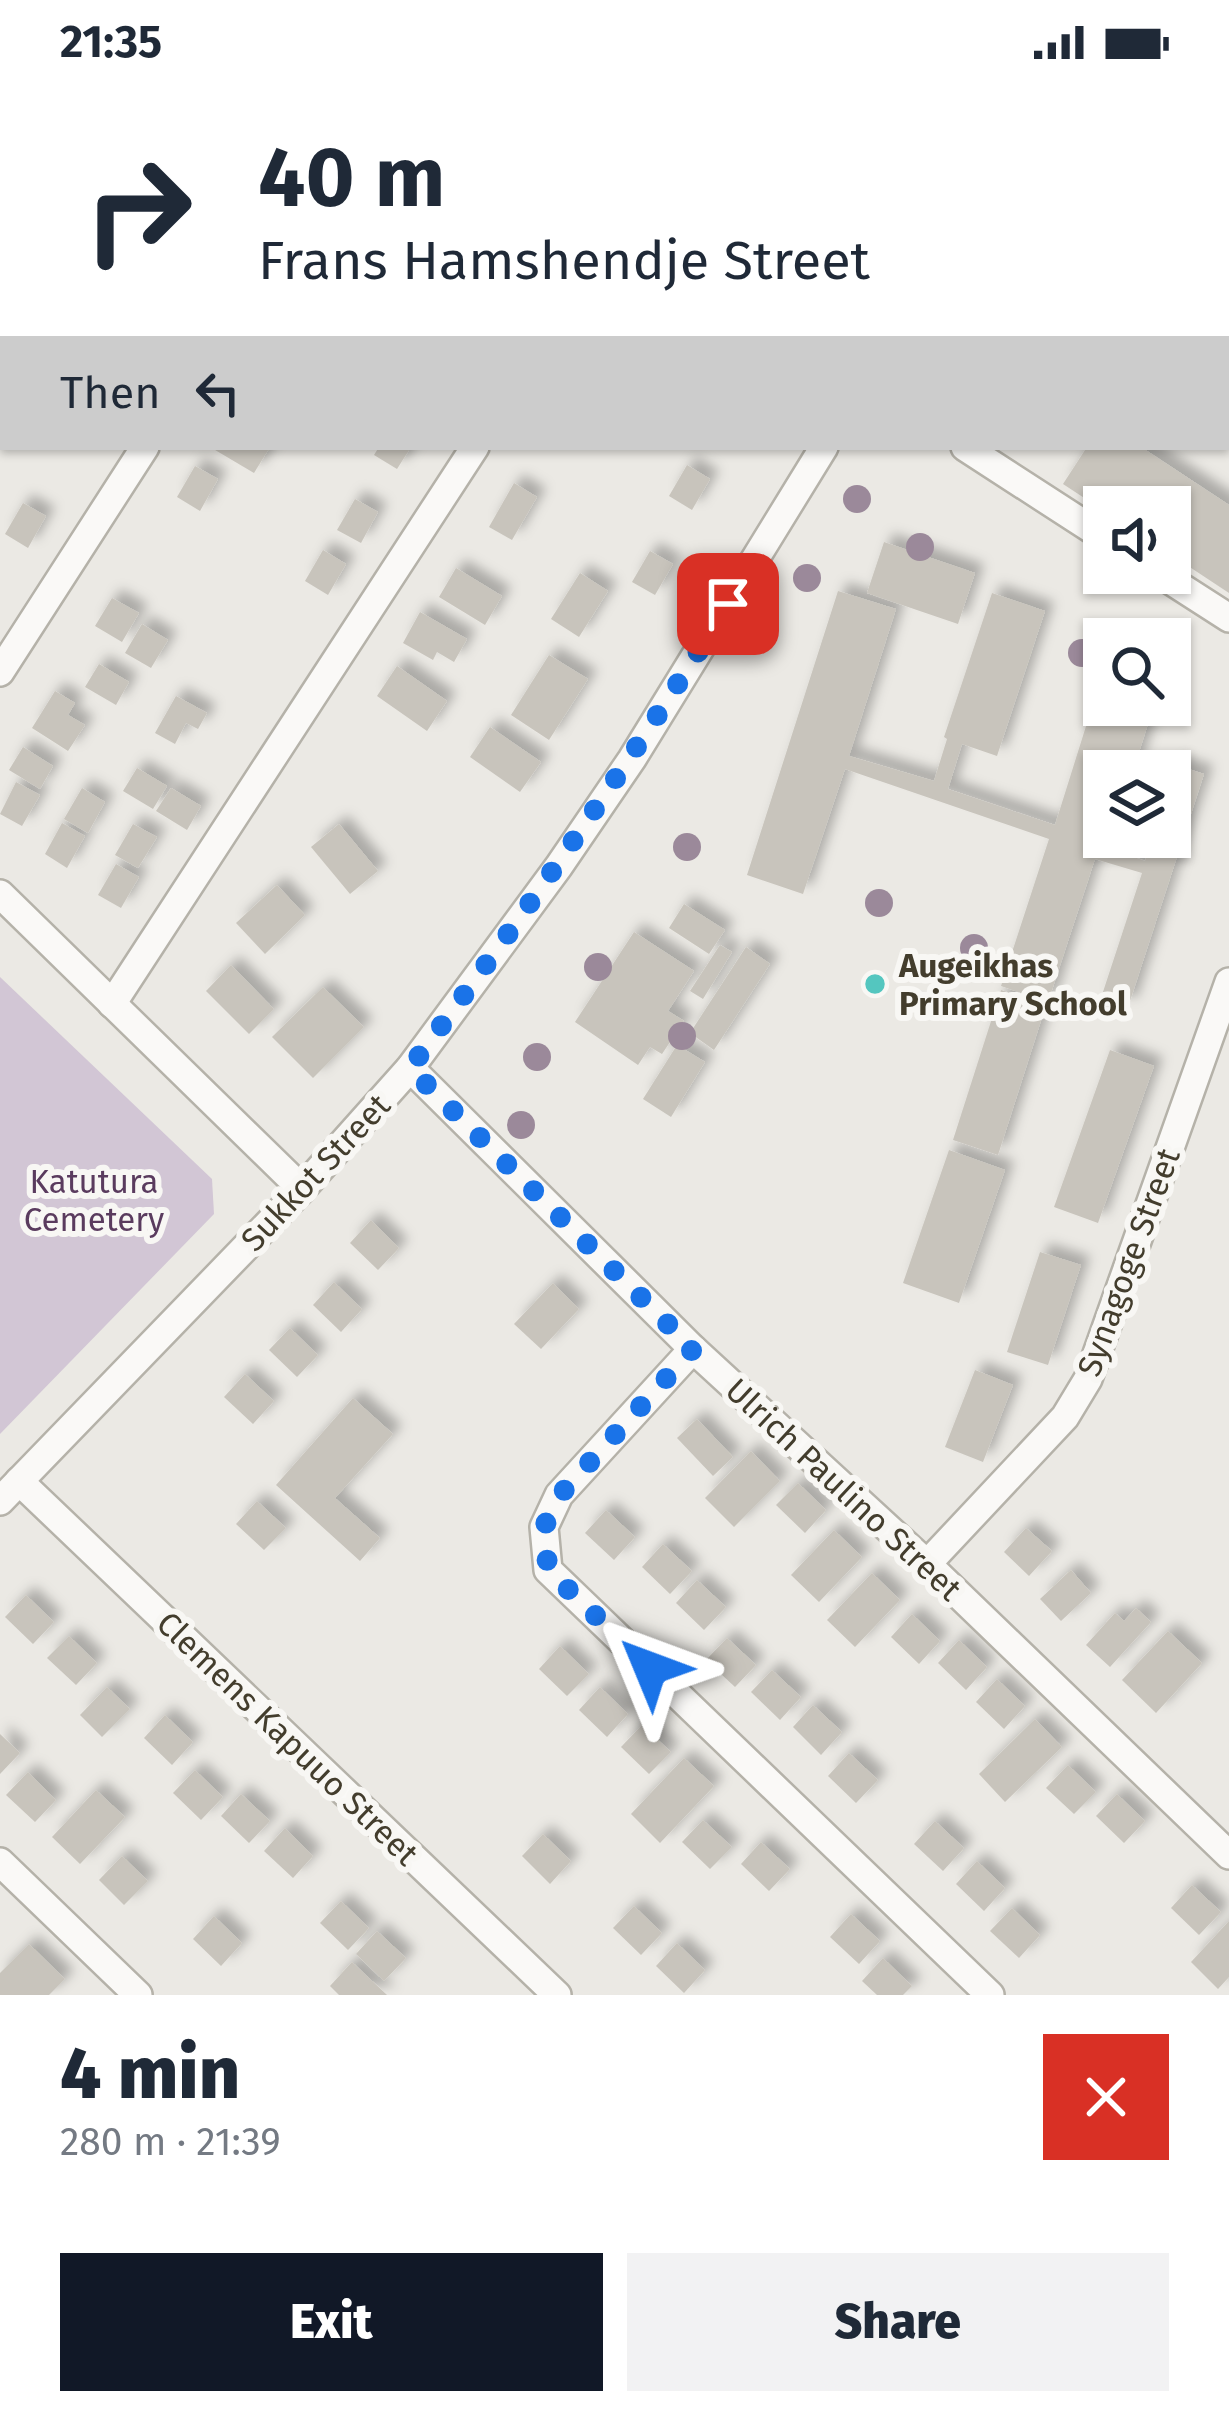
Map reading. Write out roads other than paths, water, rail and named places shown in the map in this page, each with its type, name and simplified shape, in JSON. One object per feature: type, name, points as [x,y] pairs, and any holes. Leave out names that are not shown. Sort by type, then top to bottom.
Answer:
[{"type":"street","points":[[0,672],[143,450]]},
{"type":"street","points":[[112,1004],[473,450]]},
{"type":"street","name":"Sukkot Street","points":[[10,1491],[302,1189],[410,1068],[632,759],[822,450]]},
{"type":"street","points":[[970,450],[1083,523]]},
{"type":"street","points":[[1191,594],[1229,618]]},
{"type":"street","points":[[0,894],[302,1189]]},
{"type":"street","name":"Synagoge Street","points":[[927,1564],[1065,1417],[1088,1379],[1229,982]]},
{"type":"street","name":"Ulrich Paulino Street","points":[[410,1068],[693,1349],[927,1564],[1229,1856]]},
{"type":"street","points":[[693,1349],[559,1496],[544,1527],[548,1570],[990,1995]]},
{"type":"street","name":"Clemens Kapuuo Street","points":[[10,1491],[557,1995]]},
{"type":"street","points":[[0,1862],[138,1995]]},
{"type":"place","name":"Augeikhas Primary School","points":[[875,984]]},
{"type":"park label","name":"Katutura Cemetery","points":[[94,1200]]}]
